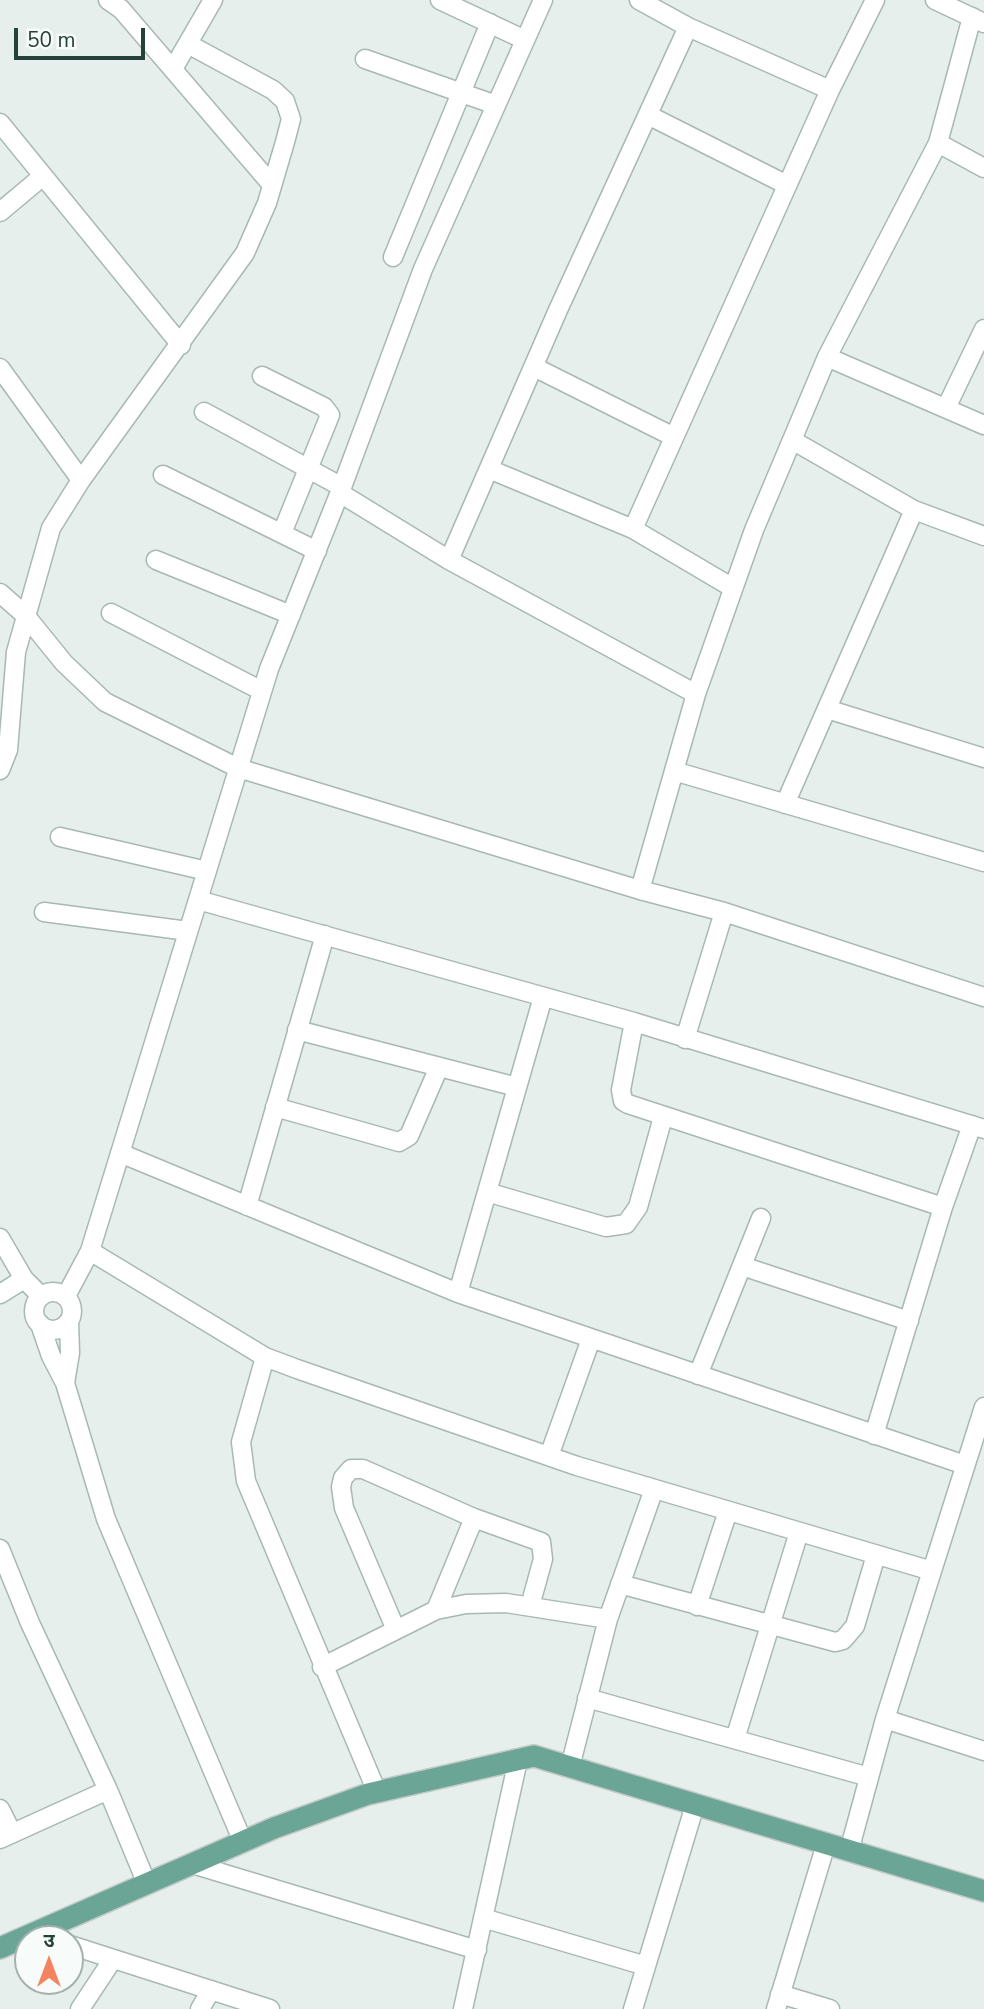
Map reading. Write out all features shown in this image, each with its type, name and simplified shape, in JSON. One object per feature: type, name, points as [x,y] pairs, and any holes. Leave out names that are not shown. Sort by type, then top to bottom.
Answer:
[{"type":"main road","points":[[63,1925],[147,1884],[243,1842],[377,1792],[534,1756],[984,1891]]},
{"type":"street","points":[[173,69],[213,0]]},
{"type":"street","points":[[440,0],[525,40]]},
{"type":"street","points":[[66,1296],[90,1251],[262,691],[341,490],[423,269],[542,0]]},
{"type":"street","points":[[639,0],[688,27],[830,89]]},
{"type":"street","points":[[633,529],[830,89],[875,0]]},
{"type":"street","points":[[640,890],[696,694],[754,530],[827,357],[938,143],[978,20],[935,0]]},
{"type":"street","points":[[118,3],[272,185]]},
{"type":"street","points":[[393,257],[490,23]]},
{"type":"street","points":[[449,560],[688,27]]},
{"type":"street","points":[[0,770],[8,750],[15,664],[25,614],[51,528],[81,481],[245,253],[272,185],[291,119],[285,102],[273,89],[188,44]]},
{"type":"street","points":[[365,59],[496,105]]},
{"type":"street","points":[[648,115],[787,185]]},
{"type":"street","points":[[0,122],[181,345]]},
{"type":"street","points":[[938,143],[984,168]]},
{"type":"street","points":[[0,212],[43,176]]},
{"type":"street","points":[[946,408],[984,329]]},
{"type":"street","points":[[827,357],[984,425]]},
{"type":"street","points":[[534,367],[674,437]]},
{"type":"street","points":[[0,369],[81,481]]},
{"type":"street","points":[[262,376],[328,411],[330,421],[282,533]]},
{"type":"street","points":[[204,412],[310,469],[449,560],[696,694]]},
{"type":"street","points":[[792,440],[914,510],[984,536]]},
{"type":"street","points":[[489,469],[633,529],[733,588]]},
{"type":"street","points":[[163,475],[317,551]]},
{"type":"street","points":[[786,804],[914,510]]},
{"type":"street","points":[[156,560],[290,615]]},
{"type":"street","points":[[0,593],[25,614],[64,663],[105,702],[238,768],[640,890],[724,912],[984,997]]},
{"type":"street","points":[[111,613],[262,691]]},
{"type":"street","points":[[827,709],[984,758]]},
{"type":"street","points":[[674,771],[984,862]]},
{"type":"street","points":[[60,837],[206,871]]},
{"type":"street","points":[[198,900],[634,1022],[978,1127],[943,1207],[874,1435]]},
{"type":"street","points":[[44,912],[188,931]]},
{"type":"street","points":[[685,1039],[724,912]]},
{"type":"street","points":[[247,1206],[325,935]]},
{"type":"street","points":[[458,1293],[543,997]]},
{"type":"street","points":[[634,1022],[621,1096],[628,1104],[943,1207]]},
{"type":"street","points":[[297,1031],[517,1087]]},
{"type":"street","points":[[275,1107],[399,1142],[409,1136],[439,1067]]},
{"type":"street","points":[[487,1192],[606,1227],[626,1224],[638,1207],[663,1116]]},
{"type":"street","points":[[120,1153],[458,1293],[965,1465]]},
{"type":"street","points":[[698,1375],[761,1218]]},
{"type":"street","points":[[0,1238],[24,1279],[41,1296]]},
{"type":"street","points":[[90,1251],[265,1357],[549,1456],[932,1571]]},
{"type":"street","points":[[742,1266],[909,1321]]},
{"type":"street","points":[[0,1294],[24,1279]]},
{"type":"street","points":[[65,1382],[70,1353],[69,1321],[72,1308],[66,1296],[51,1292],[41,1296],[34,1310],[51,1356],[65,1382],[106,1519],[243,1842]]},
{"type":"street","points":[[40,1324],[53,1330],[69,1321]]},
{"type":"street","points":[[549,1456],[591,1339]]},
{"type":"street","points":[[265,1357],[244,1425],[241,1461],[252,1501],[377,1792]]},
{"type":"street","points":[[849,1851],[885,1719],[984,1407]]},
{"type":"street","points":[[396,1630],[344,1508],[341,1488],[346,1472],[363,1469],[474,1518],[541,1542],[543,1559],[530,1606]]},
{"type":"street","points":[[570,1767],[608,1619],[654,1489]]},
{"type":"street","points":[[697,1606],[728,1511]]},
{"type":"street","points":[[436,1610],[474,1518]]},
{"type":"street","points":[[735,1739],[799,1532]]},
{"type":"street","points":[[0,1549],[30,1623],[108,1790],[147,1884]]},
{"type":"street","points":[[620,1584],[822,1641],[843,1640],[855,1626],[876,1555]]},
{"type":"street","points":[[322,1667],[436,1610],[488,1603],[530,1606],[608,1619]]},
{"type":"street","points":[[587,1698],[869,1777]]},
{"type":"street","points":[[885,1719],[984,1751]]},
{"type":"street","points":[[463,2009],[518,1760]]},
{"type":"street","points":[[0,1809],[6,1836],[108,1790]]},
{"type":"street","points":[[633,2009],[695,1805]]},
{"type":"street","points":[[826,1844],[778,2002],[830,2009]]},
{"type":"street","points":[[192,1864],[477,1950]]},
{"type":"street","points":[[482,1918],[646,1966]]},
{"type":"street","points":[[84,1950],[270,2009]]},
{"type":"street","points":[[80,2009],[113,1959]]},
{"type":"street","points":[[200,2009],[211,1990]]}]
